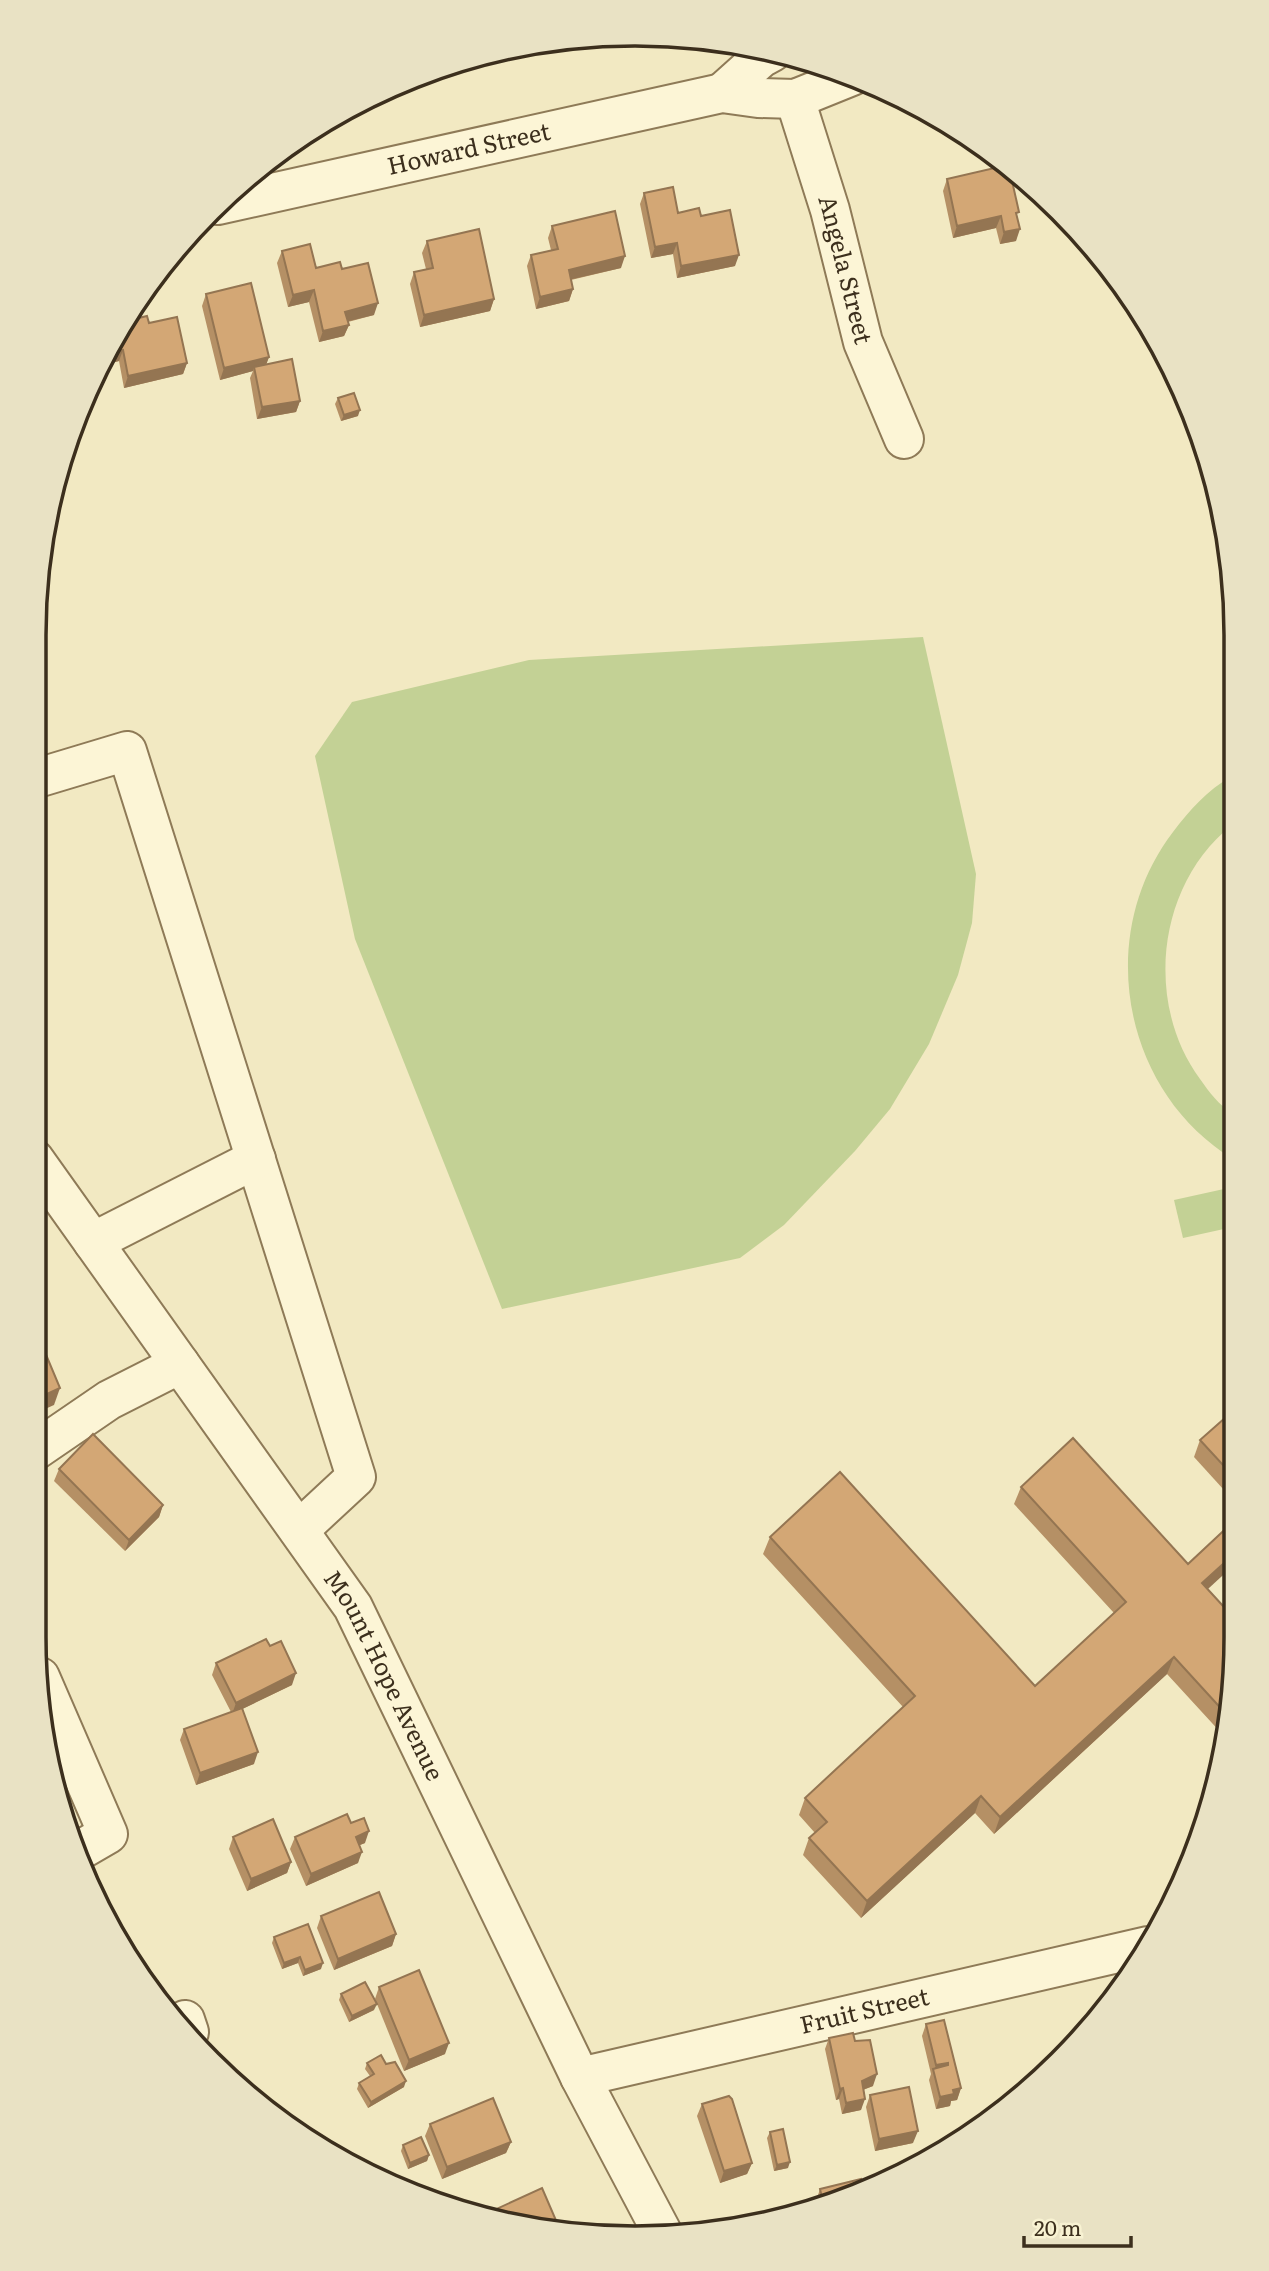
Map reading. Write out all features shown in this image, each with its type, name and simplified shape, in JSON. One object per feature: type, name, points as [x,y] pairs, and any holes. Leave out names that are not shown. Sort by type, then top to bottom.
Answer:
[{"type":"street","name":"Howard Street","points":[[722,93],[759,59]]},
{"type":"street","name":"Howard Street","points":[[236,201],[722,93],[795,99],[837,82]]},
{"type":"street","name":"Angela Street","points":[[795,99],[830,210],[863,342],[904,439]]},
{"type":"street","points":[[46,775],[127,751],[356,1477],[299,1530]]},
{"type":"street","points":[[93,1242],[256,1159]]},
{"type":"street","name":"Mount Hope Avenue","points":[[46,1176],[353,1607],[580,2077],[658,2225]]},
{"type":"street","points":[[46,1443],[109,1401],[180,1364]]},
{"type":"street","points":[[50,1699],[108,1834],[85,1847]]},
{"type":"street","name":"Fruit Street","points":[[580,2077],[1133,1949]]},
{"type":"green space","points":[[923,637],[976,874],[972,923],[958,975],[929,1044],[890,1109],[855,1151],[784,1225],[740,1258],[502,1309],[355,939],[315,756],[352,702],[529,660]]},
{"type":"green space","points":[[1223,782],[1224,833],[1207,850],[1187,879],[1174,911],[1167,946],[1166,981],[1171,1016],[1182,1049],[1207,1089],[1224,1106],[1224,1152],[1195,1130],[1166,1094],[1144,1053],[1132,1009],[1128,963],[1133,917],[1148,873],[1186,816]]},
{"type":"green space","points":[[1224,1189],[1224,1229],[1183,1238],[1174,1200]]},
{"type":"building","points":[[994,168],[1013,183],[1020,229],[1004,232],[1001,216],[957,226],[947,179]]},
{"type":"building","points":[[673,187],[678,213],[699,208],[701,216],[730,210],[739,255],[681,266],[677,243],[655,247],[644,193]]},
{"type":"building","points":[[615,211],[625,256],[569,270],[573,289],[540,297],[531,255],[558,249],[552,226]]},
{"type":"building","points":[[479,229],[494,299],[424,315],[414,272],[433,268],[427,241]]},
{"type":"building","points":[[310,244],[316,268],[340,262],[342,269],[368,263],[378,303],[345,312],[349,325],[323,331],[314,290],[293,295],[282,251]]},
{"type":"building","points":[[251,283],[269,357],[224,368],[206,294]]},
{"type":"building","points":[[147,316],[149,323],[177,317],[187,363],[128,376],[123,350],[118,351],[138,318]]},
{"type":"building","points":[[292,359],[300,401],[262,407],[254,367]]},
{"type":"building","points":[[354,393],[360,410],[344,415],[338,398]]},
{"type":"building","points":[[46,1355],[60,1388],[46,1394]]},
{"type":"building","points":[[1224,1419],[1224,1466],[1200,1440]]},
{"type":"building","points":[[93,1434],[163,1505],[129,1540],[59,1469]]},
{"type":"building","points":[[1073,1438],[1188,1564],[1224,1530],[1224,1563],[1202,1583],[1224,1607],[1219,1706],[1174,1657],[1000,1817],[981,1796],[867,1901],[809,1838],[827,1822],[805,1798],[915,1696],[770,1537],[840,1472],[1035,1686],[1126,1602],[1021,1487]]},
{"type":"building","points":[[266,1639],[270,1646],[281,1641],[296,1673],[236,1703],[216,1663]]},
{"type":"building","points":[[242,1708],[258,1752],[200,1773],[184,1729]]},
{"type":"building","points":[[347,1814],[351,1823],[364,1818],[369,1831],[356,1837],[362,1852],[311,1874],[295,1837]]},
{"type":"building","points":[[273,1819],[291,1862],[251,1879],[233,1837]]},
{"type":"building","points":[[379,1892],[396,1934],[338,1959],[321,1916]]},
{"type":"building","points":[[308,1924],[323,1963],[305,1970],[300,1957],[284,1963],[274,1937]]},
{"type":"building","points":[[419,1970],[449,2043],[409,2060],[379,1987]]},
{"type":"building","points":[[365,1982],[377,2004],[352,2016],[341,1994]]},
{"type":"building","points":[[944,2020],[961,2088],[953,2090],[954,2094],[940,2097],[933,2069],[948,2063],[936,2065],[926,2024]]},
{"type":"building","points":[[853,2033],[855,2041],[870,2040],[877,2074],[862,2081],[865,2099],[846,2103],[843,2088],[840,2089],[829,2038]]},
{"type":"building","points":[[381,2055],[386,2064],[395,2062],[406,2081],[371,2102],[359,2083],[374,2074],[367,2063]]},
{"type":"building","points":[[909,2087],[918,2131],[879,2139],[870,2095]]},
{"type":"building","points":[[729,2096],[752,2163],[724,2171],[702,2104]]},
{"type":"building","points":[[493,2098],[511,2142],[447,2167],[430,2124]]},
{"type":"building","points":[[783,2129],[790,2162],[777,2165],[770,2132]]},
{"type":"building","points":[[421,2137],[429,2155],[410,2163],[403,2145]]},
{"type":"building","points":[[861,2179],[861,2180],[821,2195],[820,2189]]},
{"type":"building","points":[[542,2188],[556,2220],[520,2214],[497,2209]]}]
